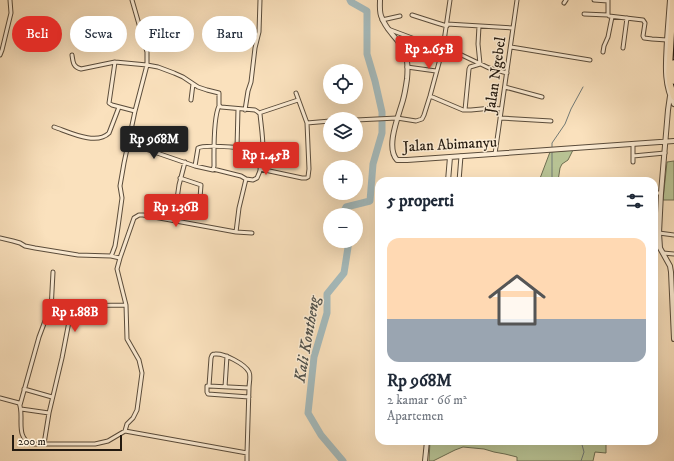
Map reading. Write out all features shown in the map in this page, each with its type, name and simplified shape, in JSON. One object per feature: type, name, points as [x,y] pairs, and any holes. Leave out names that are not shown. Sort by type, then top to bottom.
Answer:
[{"type":"highway","points":[[672,96],[669,73],[673,0]]},
{"type":"highway","points":[[674,63],[674,81]]},
{"type":"street","points":[[0,54],[11,13],[10,0]]},
{"type":"street","points":[[111,256],[115,246],[122,198],[120,186],[135,111],[147,65],[147,52],[132,0]]},
{"type":"street","points":[[245,110],[259,32],[260,0]]},
{"type":"street","name":"Jalan Abimanyu","points":[[380,0],[382,20],[403,48],[407,58],[408,67],[405,93],[394,128],[392,145],[394,156],[397,160],[674,141]]},
{"type":"street","points":[[363,120],[397,118],[416,121],[422,119],[443,48],[450,0]]},
{"type":"street","name":"Jalan Ngebel","points":[[495,154],[517,0]]},
{"type":"street","points":[[594,0],[608,1],[608,16]]},
{"type":"street","points":[[670,0],[666,82],[674,104]]},
{"type":"street","points":[[584,14],[643,20],[645,21],[644,38],[667,40]]},
{"type":"street","points":[[412,15],[437,24],[513,28]]},
{"type":"street","points":[[382,20],[400,16]]},
{"type":"street","points":[[603,52],[612,17]]},
{"type":"street","points":[[623,48],[626,18]]},
{"type":"street","points":[[479,26],[478,44],[480,64]]},
{"type":"street","points":[[388,29],[455,52],[494,70],[507,73]]},
{"type":"street","points":[[511,47],[590,60]]},
{"type":"street","points":[[72,55],[74,66],[81,69],[115,62],[147,65],[158,67],[179,75],[192,84],[219,93],[213,169]]},
{"type":"street","points":[[115,62],[109,102],[110,104],[135,111]]},
{"type":"street","points":[[465,110],[469,69],[470,67],[480,64]]},
{"type":"street","points":[[408,67],[436,71]]},
{"type":"street","points":[[190,100],[192,84]]},
{"type":"street","points":[[505,87],[542,97]]},
{"type":"street","points":[[260,169],[302,178],[308,177],[307,123],[296,93]]},
{"type":"street","points":[[430,96],[461,110],[492,108],[501,109]]},
{"type":"street","points":[[672,96],[665,142],[659,233],[660,246],[670,266],[673,281],[674,338]]},
{"type":"street","points":[[219,106],[223,108],[255,110],[259,113],[298,100]]},
{"type":"street","points":[[54,127],[87,138],[101,138],[109,132],[119,106]]},
{"type":"street","points":[[237,148],[238,109]]},
{"type":"street","points":[[128,144],[195,166],[210,170],[213,169],[253,180],[258,176],[263,159],[259,113]]},
{"type":"street","points":[[500,118],[551,121]]},
{"type":"street","points":[[307,123],[323,122]]},
{"type":"street","points":[[632,162],[633,144]]},
{"type":"street","points":[[195,166],[200,147],[214,146],[263,150]]},
{"type":"street","points":[[633,156],[665,153]]},
{"type":"street","points":[[459,177],[460,156]]},
{"type":"street","points":[[448,177],[450,157]]},
{"type":"street","points":[[174,220],[180,178],[185,162]]},
{"type":"street","points":[[180,178],[201,185],[200,198],[203,207]]},
{"type":"street","points":[[236,232],[239,208],[246,179]]},
{"type":"street","points":[[125,431],[127,424],[133,418],[137,410],[142,376],[139,360],[127,339],[126,305],[117,267],[133,219],[140,214],[236,232],[252,233]]},
{"type":"street","points":[[659,233],[674,235]]},
{"type":"street","points":[[0,238],[28,247],[50,251],[120,258]]},
{"type":"street","points":[[663,253],[674,254]]},
{"type":"street","points":[[51,310],[53,272]]},
{"type":"street","points":[[126,305],[59,307],[51,310],[46,316],[20,407],[21,426],[25,441],[32,444],[95,444],[108,441],[125,431],[246,453]]},
{"type":"street","points":[[44,444],[52,397],[58,377],[72,306]]},
{"type":"street","points":[[247,461],[246,453],[249,397],[249,388],[250,374],[248,370],[227,356],[216,354],[211,356],[209,386],[207,386],[208,394],[249,397]]},
{"type":"street","points":[[225,387],[227,356]]},
{"type":"street","points":[[209,386],[249,388]]},
{"type":"street","points":[[24,389],[52,397]]},
{"type":"street","points":[[0,398],[17,402],[20,407],[49,414]]},
{"type":"street","points":[[425,461],[426,445]]},
{"type":"green space","points":[[573,150],[568,160],[562,164],[559,177],[541,177],[550,152]]},
{"type":"green space","points":[[674,161],[674,200],[663,200],[667,162]]},
{"type":"green space","points":[[430,445],[606,445],[606,453],[595,452],[593,461],[517,461],[517,457],[484,449],[463,447],[433,461],[429,461]]},
{"type":"waterway","name":"Kali Kontheng","points":[[346,208],[370,201],[373,164],[382,133],[382,112],[367,54],[367,11],[350,0]]},
{"type":"waterway","points":[[552,148],[552,143],[565,124],[583,87]]},
{"type":"waterway","points":[[552,152],[552,177]]},
{"type":"waterway","name":"Kali Kontheng","points":[[343,461],[321,435],[308,413],[314,357],[327,313],[327,294],[344,273],[348,248]]},
{"type":"waterway","points":[[581,461],[584,452],[582,445]]}]
